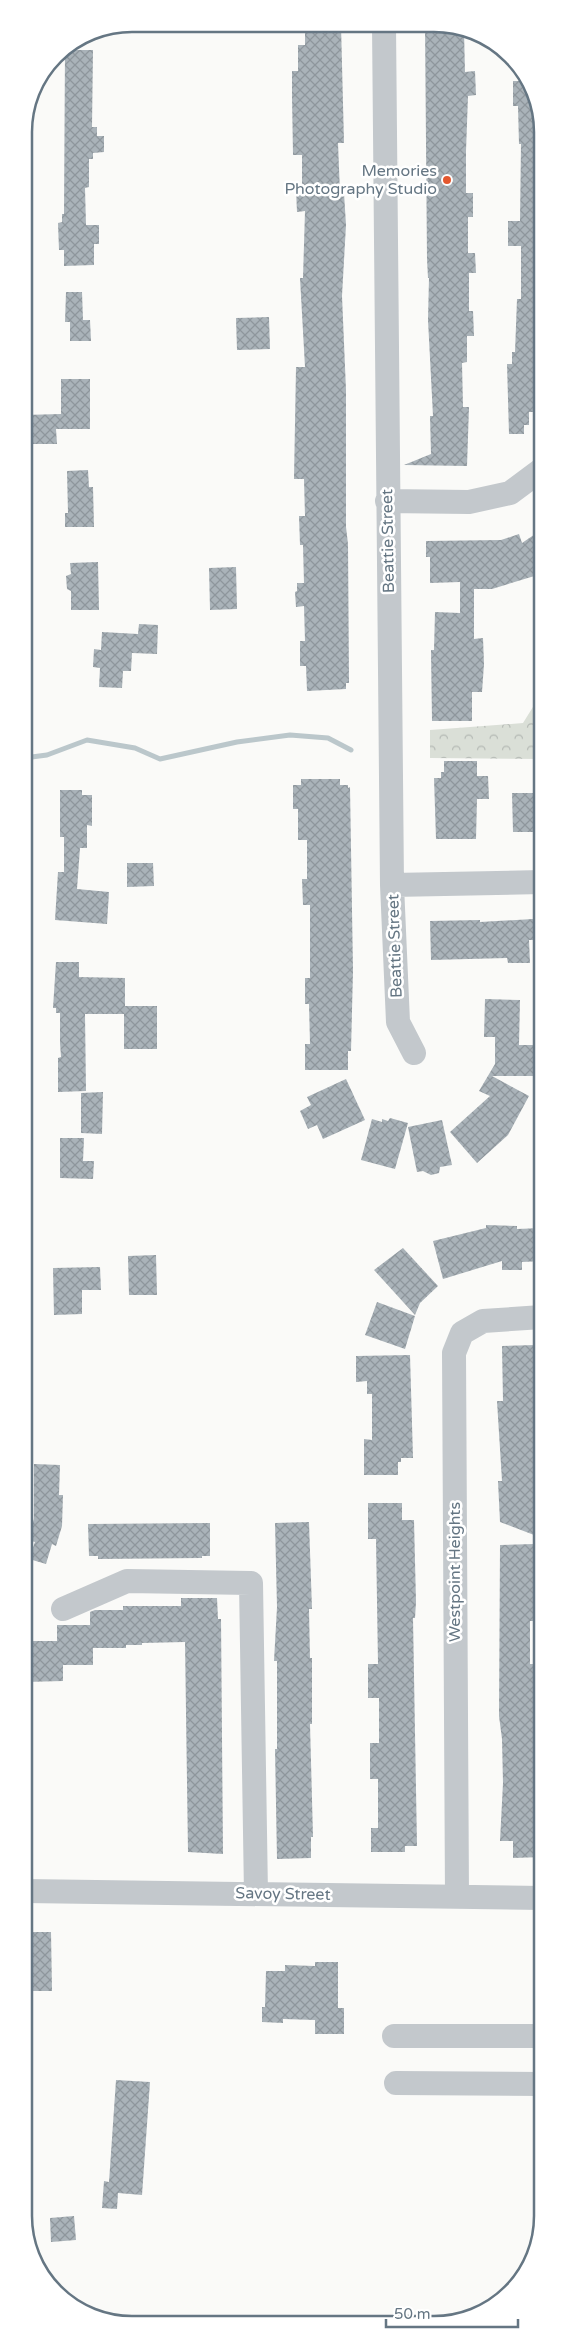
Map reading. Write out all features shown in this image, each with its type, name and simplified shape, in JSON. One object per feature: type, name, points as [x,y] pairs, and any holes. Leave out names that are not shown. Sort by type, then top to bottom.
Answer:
[{"type":"street","name":"Beattie Street","points":[[384,32],[392,884],[398,1022],[414,1052]]},
{"type":"street","points":[[387,501],[469,502],[510,493],[534,475]]},
{"type":"street","points":[[392,884],[534,882]]},
{"type":"street","name":"Westpoint Heights","points":[[457,1896],[454,1353],[462,1334],[483,1321],[533,1318]]},
{"type":"street","points":[[63,1609],[127,1581],[251,1583],[256,1894]]},
{"type":"street","name":"Savoy Street","points":[[32,1891],[533,1898]]},
{"type":"street","points":[[394,2036],[533,2036]]},
{"type":"street","points":[[396,2083],[533,2084]]},
{"type":"green space","points":[[534,706],[534,759],[430,758],[430,730],[523,723]]},
{"type":"building","points":[[305,32],[341,32],[344,143],[338,143],[340,193],[344,193],[346,225],[342,296],[346,390],[349,683],[346,683],[346,689],[307,691],[306,666],[300,666],[300,641],[305,641],[304,606],[296,607],[295,592],[297,591],[297,583],[304,583],[303,545],[300,545],[299,516],[305,516],[304,479],[294,479],[296,367],[305,367],[300,278],[303,278],[305,211],[297,212],[296,190],[302,190],[302,155],[293,155],[292,96],[292,71],[298,71],[298,45],[305,45]]},
{"type":"building","points":[[425,32],[433,32],[464,37],[465,72],[475,71],[476,95],[468,96],[466,151],[466,193],[473,193],[473,217],[468,217],[468,253],[475,253],[476,273],[469,273],[469,311],[473,311],[474,336],[467,336],[467,362],[462,363],[463,407],[469,407],[467,466],[404,465],[431,454],[430,416],[433,416],[427,259]]},
{"type":"building","points":[[76,50],[93,50],[92,127],[97,127],[97,136],[104,136],[104,152],[93,153],[93,159],[89,159],[89,187],[85,188],[86,225],[99,225],[99,244],[94,244],[94,265],[64,266],[64,250],[59,250],[58,223],[62,222],[62,214],[64,214],[65,59]]},
{"type":"building","points":[[513,81],[519,81],[530,107],[534,133],[534,412],[529,412],[529,425],[524,425],[524,434],[509,434],[507,364],[512,364],[512,352],[515,352],[517,299],[521,299],[521,246],[508,246],[508,221],[520,221],[521,144],[519,144],[518,106],[513,106]]},
{"type":"building","points":[[66,292],[82,292],[83,320],[90,320],[91,341],[70,341],[70,322],[65,322]]},
{"type":"building","points":[[269,317],[270,349],[237,350],[236,318]]},
{"type":"building","points":[[61,379],[90,379],[90,429],[56,429],[57,444],[33,444],[33,415],[61,414]]},
{"type":"building","points":[[88,470],[89,487],[93,487],[94,527],[65,527],[65,513],[68,513],[67,471]]},
{"type":"building","points":[[519,534],[522,543],[534,535],[534,576],[492,589],[474,589],[474,639],[483,638],[484,664],[482,692],[472,692],[472,721],[432,721],[431,650],[434,650],[435,612],[460,613],[460,582],[430,583],[430,557],[426,557],[426,541],[501,540]]},
{"type":"building","points":[[98,562],[99,610],[71,610],[71,591],[67,589],[66,576],[71,574],[70,563]]},
{"type":"building","points":[[236,567],[237,609],[210,610],[209,568]]},
{"type":"building","points":[[139,624],[158,625],[157,654],[132,653],[131,671],[123,671],[122,688],[99,687],[100,668],[93,667],[94,649],[101,650],[102,632],[138,634]]},
{"type":"building","points":[[444,761],[477,761],[477,776],[488,776],[489,799],[477,799],[476,839],[436,839],[434,778],[441,778],[441,772],[444,772]]},
{"type":"building","points":[[301,779],[340,779],[340,785],[348,785],[348,788],[350,787],[353,971],[351,1051],[348,1051],[348,1070],[305,1070],[305,1044],[310,1044],[309,1004],[305,1004],[305,978],[310,978],[310,905],[303,905],[302,879],[307,879],[307,840],[298,840],[298,809],[293,809],[293,785],[301,785]]},
{"type":"building","points":[[60,790],[82,790],[82,795],[92,795],[92,826],[87,825],[87,848],[80,848],[77,889],[109,892],[107,924],[55,920],[58,872],[64,872],[64,837],[60,837]]},
{"type":"building","points":[[512,793],[534,793],[534,832],[513,832]]},
{"type":"building","points":[[127,863],[153,863],[154,886],[127,887]]},
{"type":"building","points":[[533,919],[533,940],[529,940],[530,963],[508,963],[507,958],[431,960],[430,921],[480,920],[480,922]]},
{"type":"building","points":[[56,962],[79,962],[79,977],[125,978],[125,1006],[157,1006],[157,1049],[124,1049],[124,1014],[85,1014],[86,1091],[58,1092],[58,1058],[61,1057],[60,1013],[56,1013],[56,1008],[53,1008]]},
{"type":"building","points":[[485,999],[520,1000],[519,1045],[534,1045],[534,1076],[492,1076],[529,1096],[508,1135],[477,1163],[450,1132],[490,1096],[479,1091],[495,1064],[495,1037],[484,1037]]},
{"type":"building","points":[[346,1079],[365,1120],[323,1139],[317,1125],[308,1129],[300,1111],[311,1105],[307,1097]]},
{"type":"building","points":[[103,1092],[102,1134],[81,1133],[81,1093]]},
{"type":"building","points":[[390,1118],[408,1123],[395,1169],[361,1160],[372,1119],[382,1122],[382,1119],[388,1121]]},
{"type":"building","points":[[442,1120],[452,1165],[440,1167],[439,1173],[431,1175],[423,1171],[417,1172],[408,1127]]},
{"type":"building","points":[[60,1138],[84,1138],[83,1161],[94,1161],[93,1179],[60,1178]]},
{"type":"building","points":[[486,1225],[517,1226],[517,1229],[533,1228],[533,1261],[522,1262],[522,1270],[502,1270],[502,1261],[443,1279],[433,1241],[486,1228]]},
{"type":"building","points":[[403,1248],[438,1286],[420,1303],[415,1315],[374,1270]]},
{"type":"building","points":[[156,1255],[157,1295],[129,1295],[128,1256]]},
{"type":"building","points":[[100,1267],[101,1290],[82,1290],[82,1314],[54,1315],[53,1268]]},
{"type":"building","points":[[377,1302],[415,1316],[405,1349],[365,1335]]},
{"type":"building","points":[[533,1345],[533,1535],[500,1522],[498,1481],[502,1481],[497,1401],[503,1401],[502,1346]]},
{"type":"building","points":[[410,1355],[413,1458],[401,1458],[401,1462],[398,1462],[398,1475],[364,1475],[364,1439],[372,1440],[372,1394],[367,1394],[367,1381],[356,1382],[356,1356]]},
{"type":"building","points":[[34,1464],[60,1465],[59,1495],[63,1495],[62,1526],[56,1546],[52,1544],[46,1564],[32,1560],[32,1550],[35,1542],[32,1541]]},
{"type":"building","points":[[368,1503],[402,1503],[402,1520],[414,1520],[416,1602],[415,1618],[413,1618],[417,1846],[405,1846],[405,1852],[371,1852],[371,1828],[378,1828],[378,1779],[370,1779],[370,1743],[379,1743],[379,1698],[368,1698],[368,1664],[378,1664],[376,1539],[368,1539]]},
{"type":"building","points":[[309,1522],[312,1609],[309,1609],[310,1658],[312,1658],[312,1724],[310,1724],[313,1837],[311,1837],[311,1858],[277,1859],[275,1749],[277,1749],[277,1661],[274,1661],[277,1607],[275,1523]]},
{"type":"building","points":[[210,1523],[210,1556],[202,1556],[202,1558],[98,1559],[98,1556],[89,1556],[88,1524]]},
{"type":"building","points":[[533,1544],[533,1621],[530,1621],[530,1664],[533,1664],[533,1671],[533,1857],[513,1858],[513,1841],[500,1841],[503,1783],[502,1739],[499,1716],[500,1545]]},
{"type":"building","points":[[181,1598],[217,1598],[218,1619],[221,1619],[223,1854],[188,1852],[185,1642],[142,1643],[142,1645],[126,1645],[126,1648],[93,1648],[93,1665],[63,1665],[63,1681],[32,1682],[32,1641],[57,1641],[57,1625],[90,1625],[90,1612],[95,1610],[123,1610],[123,1606],[181,1606]]},
{"type":"building","points":[[32,1932],[51,1932],[52,1991],[32,1991]]},
{"type":"building","points":[[315,1962],[338,1962],[338,2008],[344,2008],[344,2034],[315,2034],[315,2020],[283,2019],[283,2023],[262,2022],[262,2007],[265,2007],[266,1971],[285,1971],[285,1965],[315,1966]]},
{"type":"building","points":[[116,2080],[150,2082],[142,2195],[118,2193],[117,2209],[102,2208],[104,2181],[109,2182]]},
{"type":"building","points":[[74,2216],[76,2240],[51,2242],[50,2218]]},
{"type":"waterway","points":[[33,757],[47,755],[87,740],[135,748],[160,759],[237,742],[290,735],[328,738],[351,750]]},
{"type":"place","name":"Memories Photography Studio","points":[[447,180]]}]
